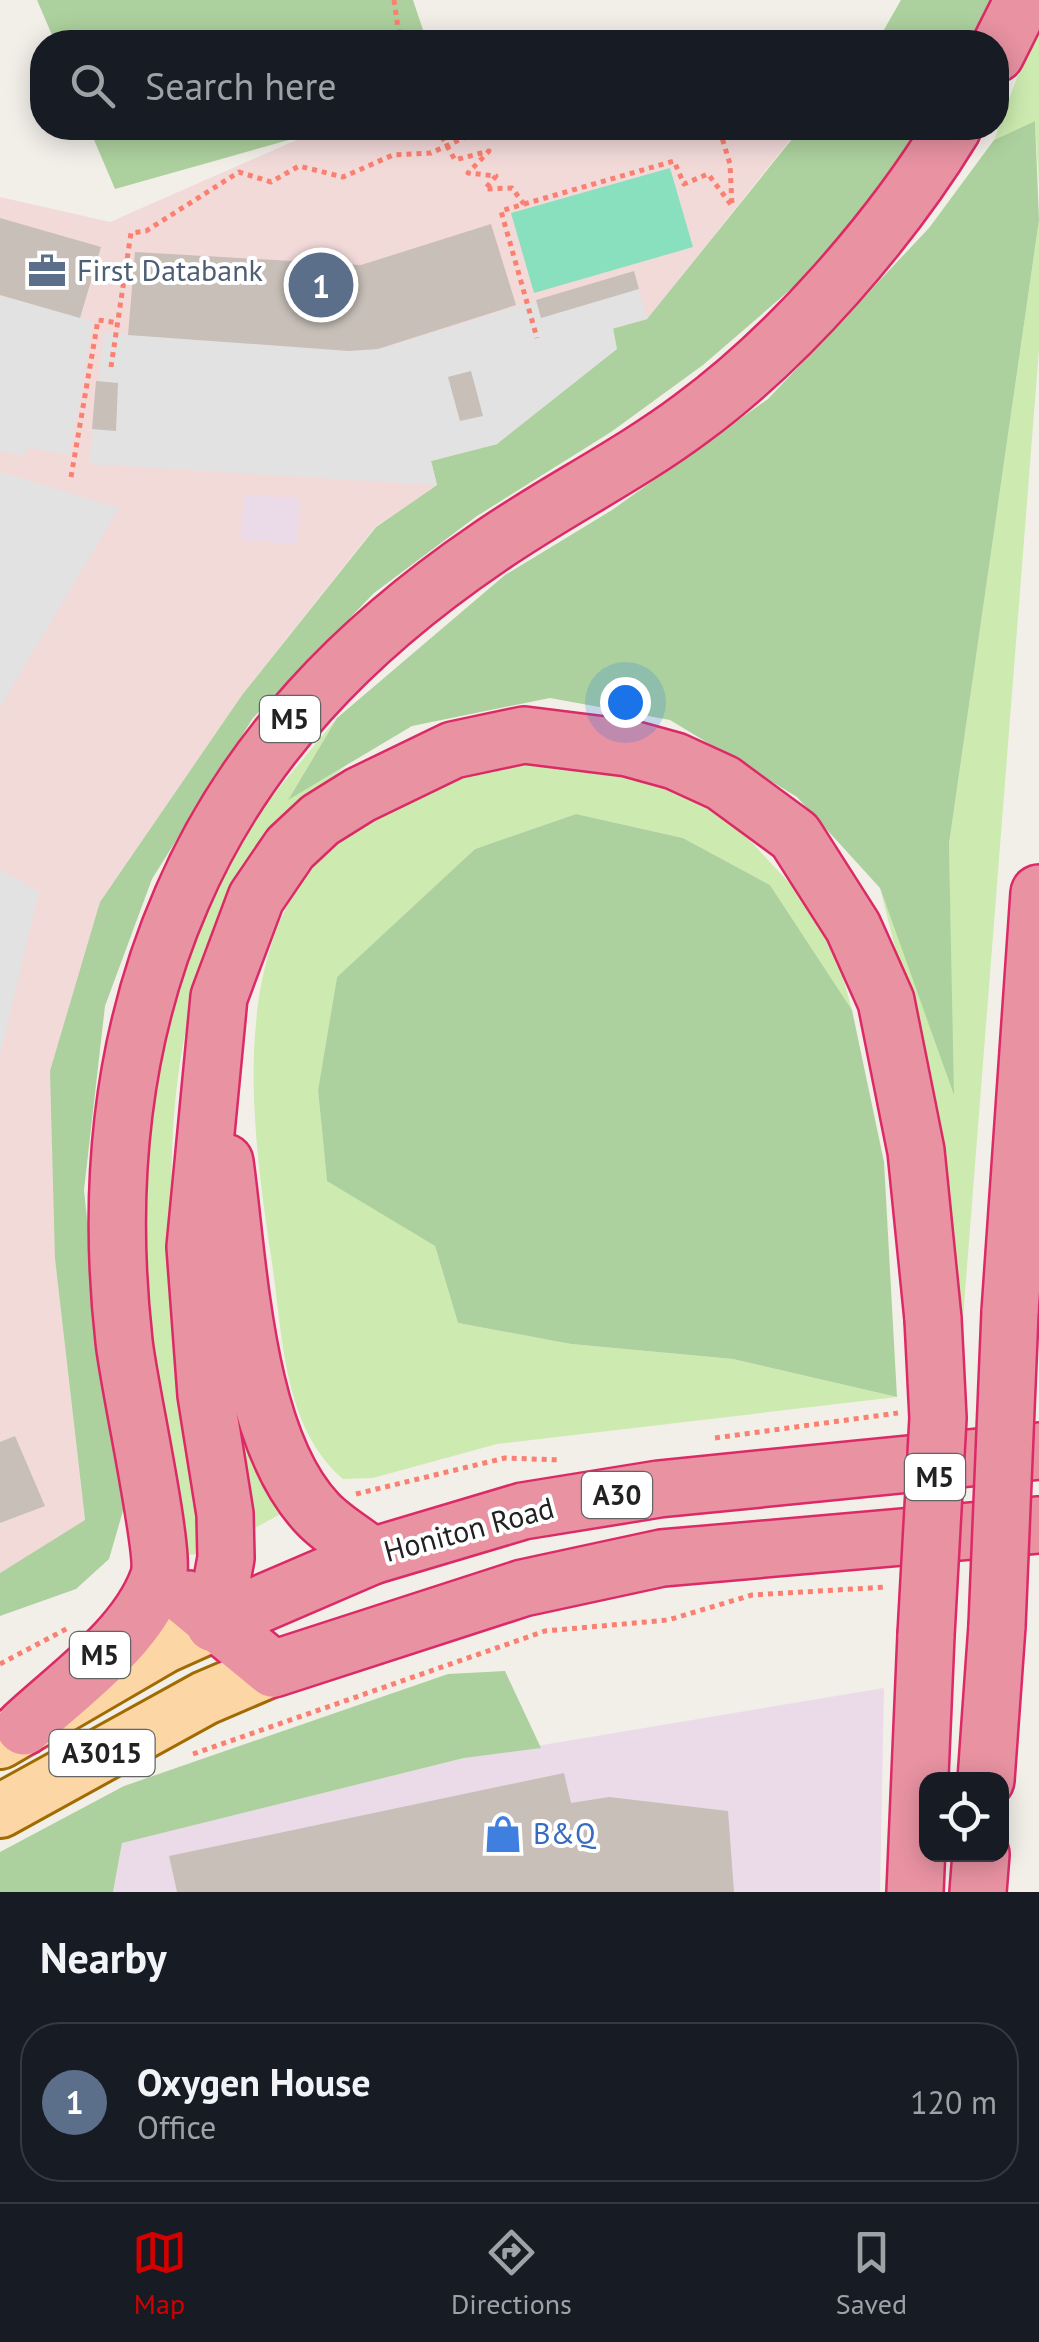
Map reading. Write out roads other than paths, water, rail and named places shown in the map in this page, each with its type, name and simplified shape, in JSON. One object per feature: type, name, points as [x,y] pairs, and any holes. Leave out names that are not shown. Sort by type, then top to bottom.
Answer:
[{"type":"highway","points":[[1008,30],[1023,0]]},
{"type":"highway","name":"M5","points":[[12,1734],[141,1616],[161,1573],[124,1344],[116,1232],[118,1149],[129,1065],[150,988],[181,900],[218,824],[282,728],[329,675],[388,621],[488,547],[692,418],[770,350],[840,277],[946,140]]},
{"type":"highway","name":"M5","points":[[214,1624],[226,1558],[224,1514],[206,1394],[195,1248],[219,996],[240,933],[272,869],[320,820],[360,795],[454,750],[524,735],[628,748],[675,761],[750,800],[795,836],[853,927],[886,1001],[902,1060],[926,1227],[938,1418],[916,1892]]},
{"type":"highway","name":"M5","points":[[987,1772],[1010,1312],[1039,894]]},
{"type":"highway","name":"M5","points":[[212,1070],[258,1388],[274,1448],[316,1513],[372,1556]]},
{"type":"highway","name":"Honiton Road","points":[[214,1624],[372,1556],[523,1510],[639,1492],[1039,1451]]},
{"type":"highway","name":"A30","points":[[273,1669],[523,1588],[662,1558],[1039,1525]]},
{"type":"highway","points":[[161,1573],[214,1624],[273,1669]]},
{"type":"highway","points":[[978,1892],[980,1862]]},
{"type":"main road","points":[[205,1698],[214,1624]]},
{"type":"main road","name":"Honiton Road","points":[[12,1734],[165,1646],[214,1624]]},
{"type":"main road","name":"A3015","points":[[0,1812],[205,1698],[273,1669]]},
{"type":"place","name":"First Databank","points":[[47,271]]},
{"type":"place","name":"Oxygen House","points":[[321,285]]},
{"type":"place","name":"B&Q","points":[[503,1834]]}]
